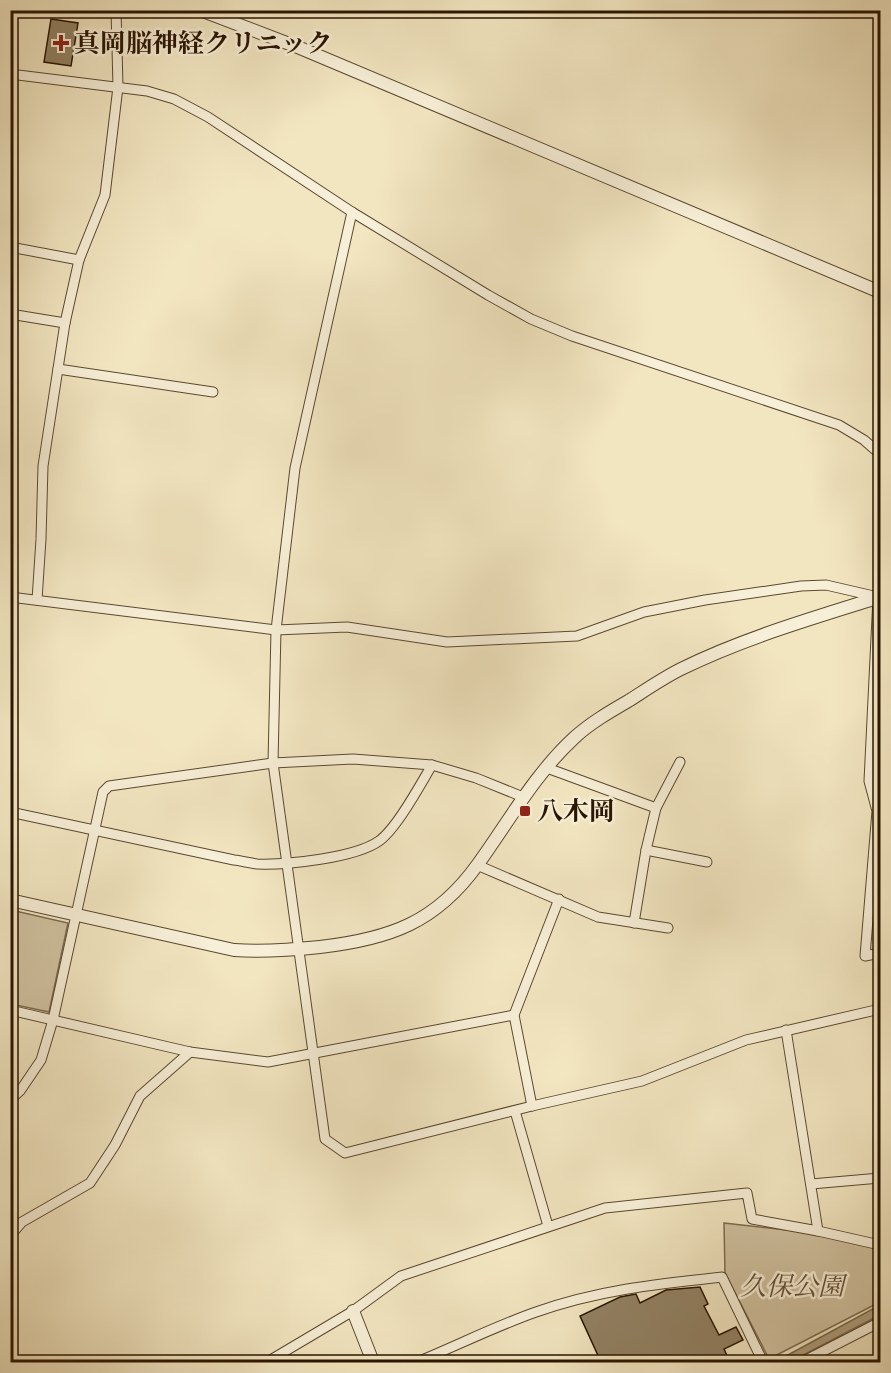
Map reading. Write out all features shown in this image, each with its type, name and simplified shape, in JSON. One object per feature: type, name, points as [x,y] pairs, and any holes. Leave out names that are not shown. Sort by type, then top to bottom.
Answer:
[{"type":"street","points":[[37,600],[42,539],[43,466],[65,323],[79,260],[105,195],[118,87],[116,10]]},
{"type":"street","points":[[200,10],[300,48],[880,292]]},
{"type":"street","points":[[10,74],[147,91],[174,99],[208,117],[352,212],[531,319],[572,336],[839,425],[864,440],[880,454]]},
{"type":"street","points":[[352,212],[295,468],[276,630],[273,763],[325,1139],[345,1153],[642,1081],[746,1040],[880,1009]]},
{"type":"street","points":[[10,248],[79,260]]},
{"type":"street","points":[[10,314],[65,323]]},
{"type":"street","points":[[58,369],[213,392]]},
{"type":"street","points":[[10,597],[276,630],[347,627],[447,642],[577,636],[644,612],[705,600],[801,586],[826,585],[879,597]]},
{"type":"street","points":[[10,900],[234,950],[263,952],[351,943],[399,930],[439,906],[477,865],[523,797],[547,768],[574,738],[589,726],[678,670],[736,645],[879,597]]},
{"type":"street","points":[[879,597],[869,781],[877,811],[865,956],[880,953]]},
{"type":"street","points":[[10,1100],[20,1091],[41,1060],[53,1020],[103,792],[109,786],[273,763],[353,759],[432,765],[476,778],[523,797]]},
{"type":"street","points":[[634,922],[646,850],[656,808],[680,762]]},
{"type":"street","points":[[10,812],[245,862],[286,863],[355,852],[380,841],[400,816],[432,765]]},
{"type":"street","points":[[547,768],[656,808]]},
{"type":"street","points":[[646,850],[706,862]]},
{"type":"street","points":[[477,865],[598,917],[668,928]]},
{"type":"street","points":[[532,1106],[514,1015],[559,899]]},
{"type":"street","points":[[10,1010],[190,1052],[268,1062],[514,1015]]},
{"type":"street","points":[[786,1030],[818,1231]]},
{"type":"street","points":[[10,1236],[22,1222],[90,1182],[115,1145],[140,1096],[190,1052]]},
{"type":"street","points":[[515,1111],[548,1226]]},
{"type":"street","points":[[811,1184],[880,1178]]},
{"type":"street","points":[[267,1362],[280,1359],[402,1276],[605,1208],[747,1193],[752,1219],[880,1245]]},
{"type":"street","points":[[417,1362],[536,1312],[574,1300],[632,1286],[722,1277],[764,1362]]},
{"type":"street","points":[[353,1311],[373,1362]]},
{"type":"street","points":[[802,1362],[880,1322]]},
{"type":"path","points":[[741,1362],[753,1357]]},
{"type":"green space","points":[[11,910],[68,923],[49,1012],[11,1004]]},
{"type":"green space","name":"久保公園","points":[[724,1223],[880,1242],[880,1302],[769,1359],[725,1273]]},
{"type":"shaded area","points":[[880,1305],[880,1315],[790,1362],[775,1362]]},
{"type":"building","name":"真岡脳神経クリニック","points":[[51,19],[78,23],[71,66],[44,62]]},
{"type":"building","points":[[700,1287],[708,1304],[704,1306],[719,1335],[736,1327],[743,1340],[724,1349],[730,1362],[601,1362],[580,1316],[620,1297],[636,1294],[640,1303],[666,1290]]},
{"type":"place","name":"真岡脳神経クリニック","points":[[61,43]]},
{"type":"place","name":"八木岡","points":[[525,811]]}]
